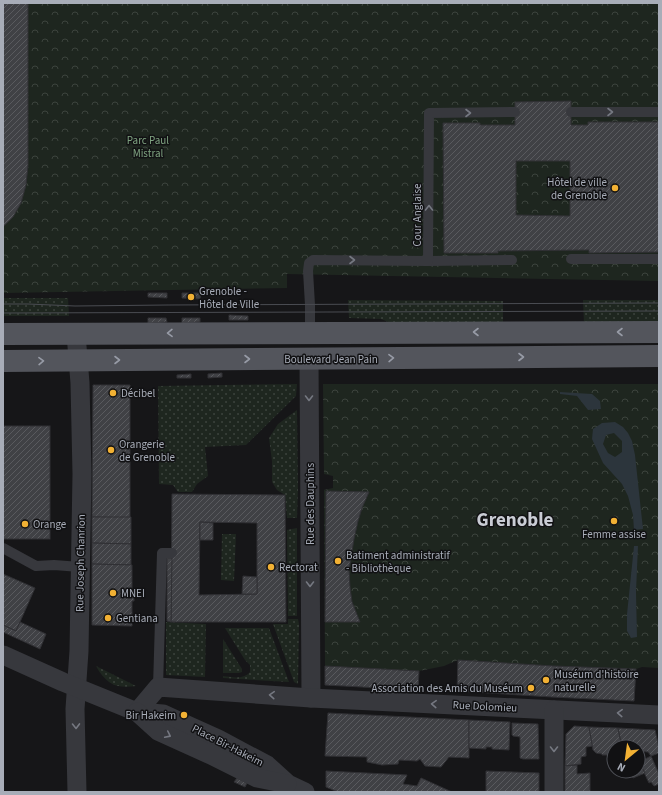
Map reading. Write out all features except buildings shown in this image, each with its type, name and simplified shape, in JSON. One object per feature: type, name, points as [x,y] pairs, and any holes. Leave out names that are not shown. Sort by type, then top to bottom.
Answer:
[{"type":"main road","points":[[3,334],[659,332]]},
{"type":"main road","name":"Boulevard Jean Pain","points":[[3,362],[659,356]]},
{"type":"street","name":"Rue Joseph Chanrion","points":[[76,334],[81,405],[82,474],[79,651],[75,709],[76,792]]},
{"type":"street","name":"Rue des Dauphins","points":[[309,359],[311,698]]},
{"type":"street","name":"Place Bir-Hakeim","points":[[3,655],[63,682],[137,712],[163,714],[218,739],[267,765],[296,788]]},
{"type":"street","points":[[137,712],[158,687],[311,698]]},
{"type":"street","name":"Rue Dolomieu","points":[[311,698],[659,715]]},
{"type":"street","points":[[554,710],[554,792]]},
{"type":"lane","name":"Cour Anglaise","points":[[310,333],[308,271],[309,263],[312,260],[428,261],[429,113],[515,112]]},
{"type":"lane","points":[[571,112],[659,112]]},
{"type":"lane","points":[[571,259],[659,259]]},
{"type":"lane","points":[[428,261],[512,260]]},
{"type":"lane","points":[[3,548],[36,566],[54,565],[80,567]]},
{"type":"lane","points":[[158,687],[162,553],[172,553]]},
{"type":"green space","name":"Parc Paul Mistral","points":[[3,3],[659,3],[659,281],[287,274],[287,288],[3,293]]},
{"type":"green space","points":[[3,298],[68,298],[69,316],[3,316]]},
{"type":"green space","points":[[348,300],[503,301],[503,324],[393,324],[381,319],[349,318]]},
{"type":"green space","points":[[583,300],[659,300],[659,323],[584,323]]},
{"type":"green space","points":[[297,384],[296,396],[246,445],[205,447],[208,476],[197,484],[192,492],[178,492],[173,485],[159,484],[158,386]]},
{"type":"green space","points":[[323,384],[659,384],[659,668],[642,667],[636,669],[553,666],[458,660],[444,666],[419,671],[325,666],[324,490],[333,488],[333,476],[324,474]]},
{"type":"green space","points":[[297,410],[297,518],[287,518],[285,495],[277,490],[272,482],[272,461],[269,438],[278,424]]},
{"type":"green space","points":[[297,528],[297,616],[288,616],[287,530]]},
{"type":"green space","points":[[222,534],[236,534],[234,581],[221,580]]},
{"type":"green space","points":[[288,619],[298,619],[299,624],[298,684],[294,682],[273,624],[288,624]]},
{"type":"green space","points":[[166,622],[206,624],[205,677],[166,675]]},
{"type":"green space","points":[[225,628],[269,628],[289,682],[223,678],[223,676],[241,677],[250,672],[250,665],[245,660]]},
{"type":"green space","points":[[223,639],[242,669],[242,672],[223,673]]},
{"type":"green space","points":[[96,666],[136,686],[123,687],[112,684],[104,677]]},
{"type":"shaded area","points":[[560,392],[592,394],[600,401],[601,409],[588,410],[577,396],[560,394]]},
{"type":"shaded area","points":[[615,422],[623,427],[632,441],[635,455],[643,529],[634,530],[633,515],[628,496],[622,484],[603,463],[592,439],[593,429],[602,423]],"holes":[[[614,433],[622,441],[622,452],[615,457],[608,453],[603,444],[606,435]]]},
{"type":"shaded area","points":[[634,546],[638,546],[636,592],[637,637],[631,638],[627,631],[627,614]]},
{"type":"tram line","points":[[3,304],[75,306],[659,303]]},
{"type":"tram line","points":[[3,313],[659,311]]},
{"type":"place","name":"Hôtel de ville de Grenoble","points":[[615,188]]},
{"type":"place","name":"Grenoble - Hôtel de Ville","points":[[191,297]]},
{"type":"place","name":"Décibel","points":[[113,393]]},
{"type":"place","name":"Orangerie de Grenoble","points":[[111,450]]},
{"type":"place","name":"Femme assise","points":[[614,521]]},
{"type":"place","name":"Orange","points":[[25,524]]},
{"type":"place","name":"Batiment administratif - Bibliothèque","points":[[338,561]]},
{"type":"place","name":"Rectorat","points":[[271,567]]},
{"type":"place","name":"MNEI","points":[[113,593]]},
{"type":"place","name":"Gentiana","points":[[108,618]]},
{"type":"place","name":"Muséum d'histoire naturelle","points":[[546,680]]},
{"type":"place","name":"Association des Amis du Muséum","points":[[531,688]]},
{"type":"place","name":"Bir Hakeim","points":[[184,715]]},
{"type":"district","name":"Grenoble","points":[[515,519]]}]
